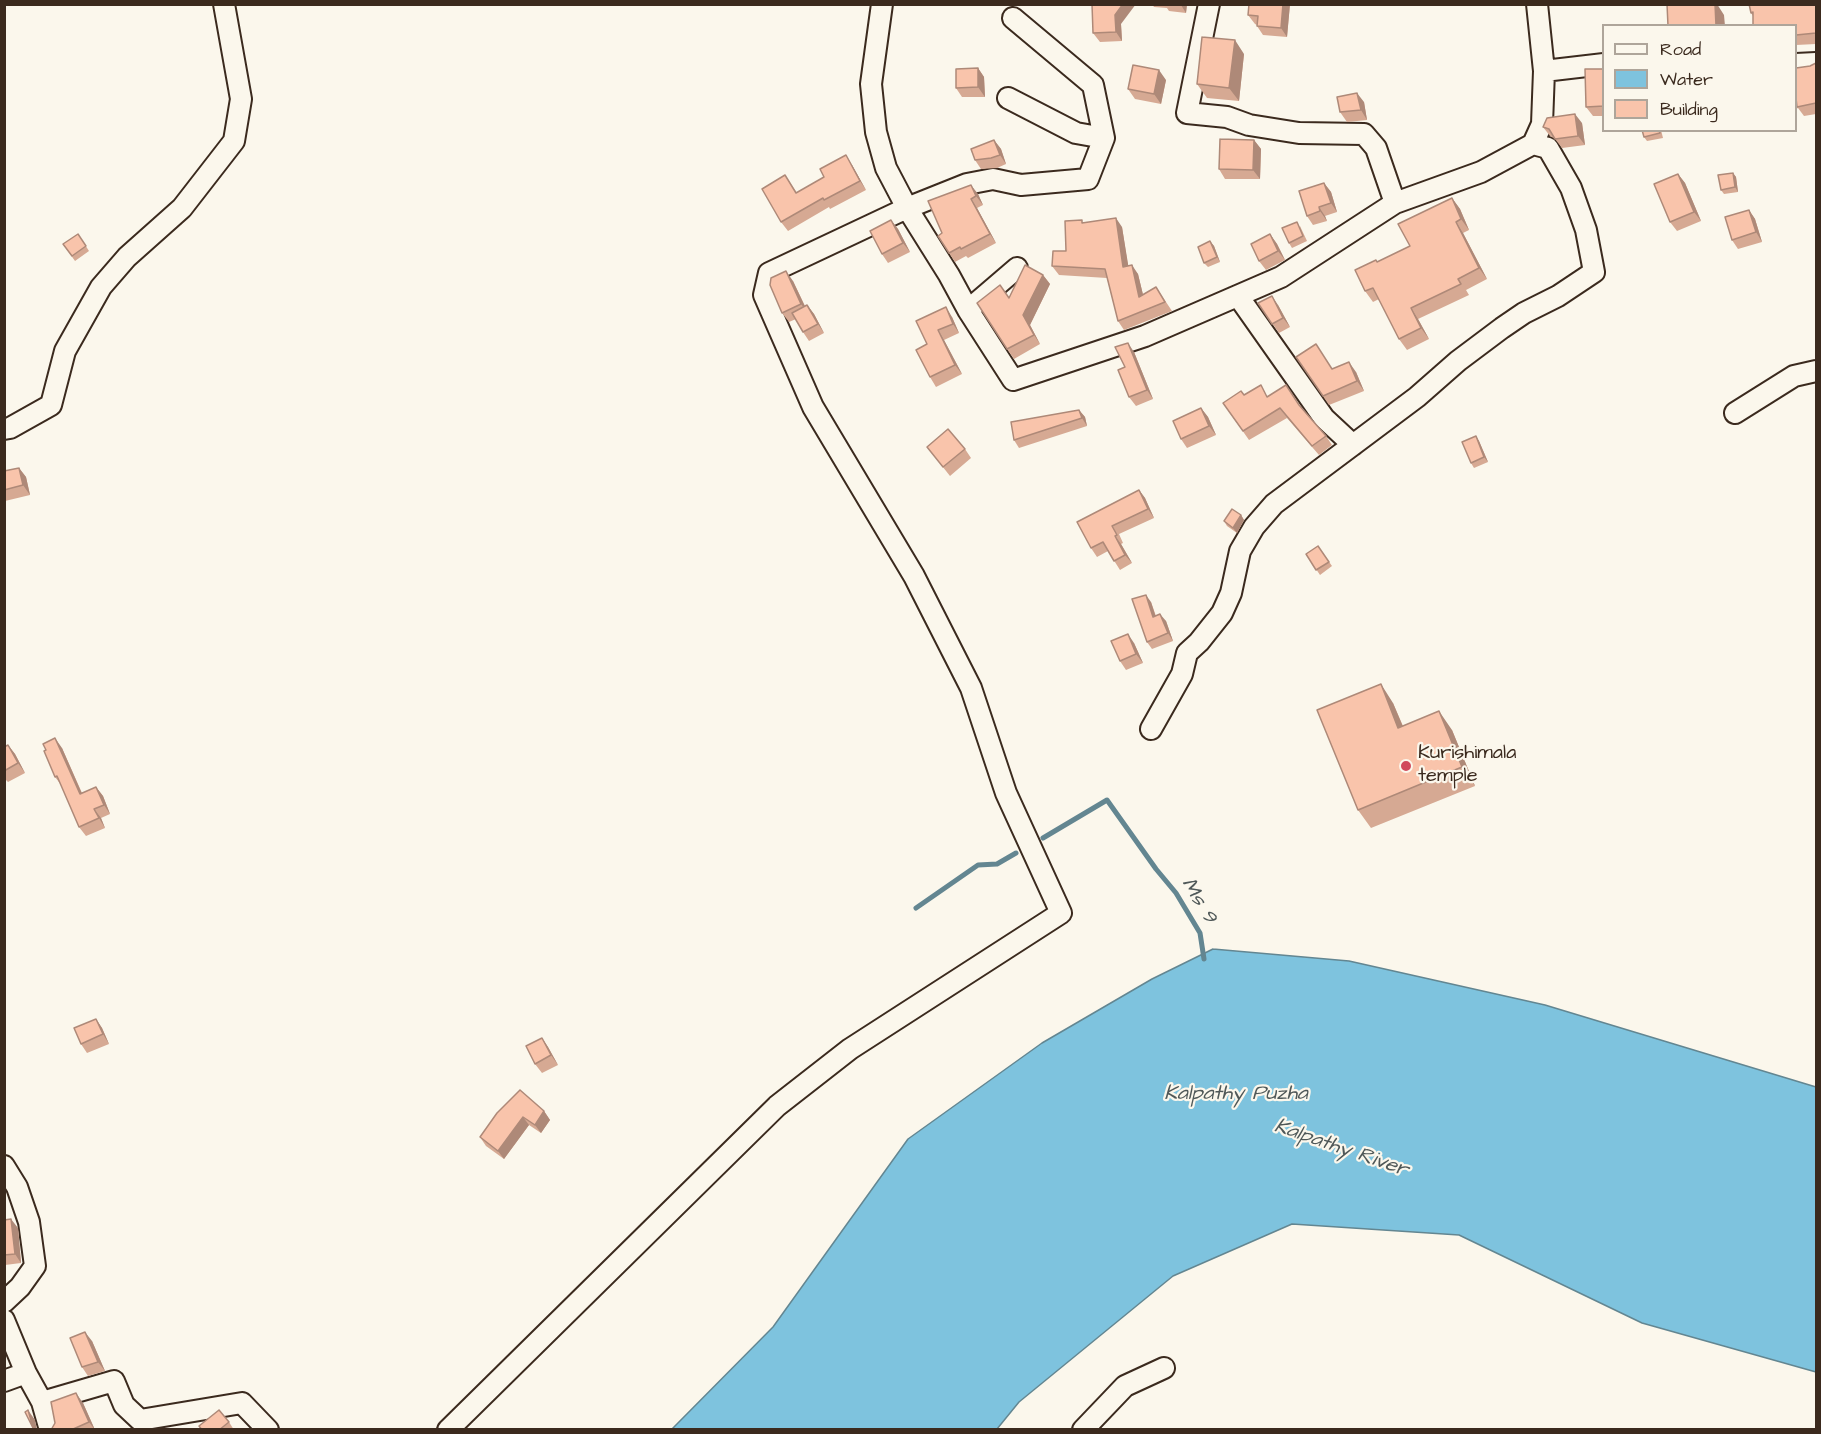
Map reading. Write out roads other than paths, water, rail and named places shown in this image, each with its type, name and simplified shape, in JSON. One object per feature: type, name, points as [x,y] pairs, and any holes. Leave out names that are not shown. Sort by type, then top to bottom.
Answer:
[{"type":"street","points":[[4,429],[10,428],[51,405],[65,351],[101,286],[127,256],[182,208],[234,141],[241,99],[224,4]]},
{"type":"street","points":[[882,4],[871,84],[876,132],[886,168],[907,208],[968,310],[1013,380],[1145,336],[1281,277],[1395,203],[1481,172],[1533,144],[1542,124],[1544,71],[1538,4]]},
{"type":"street","points":[[1209,4],[1186,113],[1227,117],[1249,125],[1299,133],[1365,134],[1376,148],[1395,203]]},
{"type":"street","points":[[448,1430],[777,1106],[850,1049],[1061,913],[1006,793],[971,688],[914,576],[813,407],[764,295],[769,273],[907,208],[967,184],[993,179],[1021,185],[1088,179],[1104,138],[1093,85],[1012,18]]},
{"type":"street","points":[[1797,64],[1816,63]]},
{"type":"street","points":[[1544,71],[1602,64]]},
{"type":"street","points":[[1008,98],[1076,133],[1104,138]]},
{"type":"street","points":[[1151,729],[1182,674],[1187,652],[1199,642],[1222,613],[1231,593],[1240,551],[1254,527],[1274,504],[1417,398],[1458,361],[1502,328],[1594,272],[1586,230],[1571,188],[1548,148],[1533,144]]},
{"type":"street","points":[[968,310],[1017,268]]},
{"type":"street","points":[[1238,296],[1324,417],[1353,445]]},
{"type":"street","points":[[1735,413],[1794,376],[1816,371]]},
{"type":"street","points":[[4,1166],[17,1187],[29,1222],[35,1266],[20,1287],[4,1302]]},
{"type":"street","points":[[4,1320],[26,1373],[42,1402],[50,1430]]},
{"type":"street","points":[[1083,1430],[1125,1386],[1164,1368]]},
{"type":"street","points":[[4,1381],[26,1373]]},
{"type":"street","points":[[42,1402],[114,1380],[124,1405],[140,1420],[242,1403],[268,1430]]},
{"type":"water","name":"Kalpathy Puzha","points":[[1213,949],[1349,961],[1545,1005],[1816,1087],[1816,1372],[1642,1323],[1459,1235],[1292,1224],[1173,1276],[1019,1402],[997,1429],[672,1429],[773,1327],[908,1139],[1042,1043],[1152,979]]},
{"type":"waterway","name":"Ms 9","points":[[1043,838],[1107,800],[1176,893],[1200,933],[1204,959]]},
{"type":"waterway","name":"Ms 9","points":[[916,908],[978,865],[997,864],[1016,853]]},
{"type":"place","name":"Kurishimala temple","points":[[1406,766]]},
{"type":"water label","name":"Kalpathy River","points":[[1341,1149]]}]
